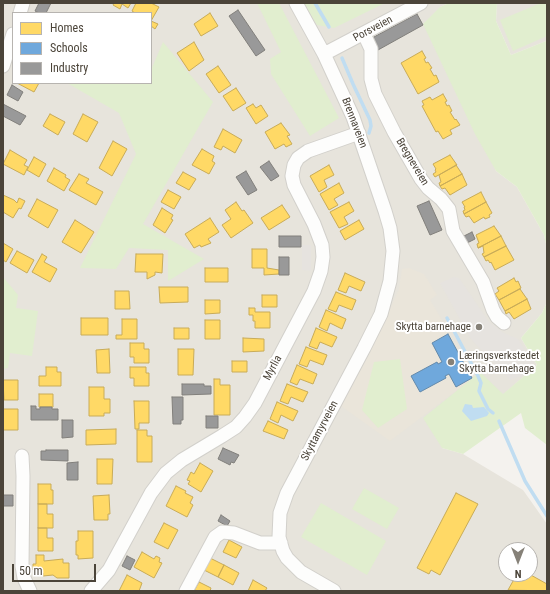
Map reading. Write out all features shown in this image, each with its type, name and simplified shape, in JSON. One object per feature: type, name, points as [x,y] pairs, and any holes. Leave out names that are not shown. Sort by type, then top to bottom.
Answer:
[{"type":"street","name":"Brennaveien","points":[[296,3],[324,54],[346,100],[386,215],[390,228],[393,251]]},
{"type":"street","name":"Porsveien","points":[[324,54],[421,3]]},
{"type":"street","name":"Bregneveien","points":[[364,34],[371,49],[371,79],[375,94],[394,132],[421,179],[449,209],[453,231],[483,282],[493,310],[497,317],[504,323]]},
{"type":"street","points":[[3,66],[12,37]]},
{"type":"street","name":"Myrlia","points":[[91,591],[109,570],[151,493],[166,473],[182,460],[236,427],[255,402],[314,291],[321,271],[323,257],[322,245],[314,224],[294,185],[292,176],[294,165],[298,158],[308,151],[358,133]]},
{"type":"street","name":"Skyttamyrveien","points":[[334,591],[307,576],[296,568],[287,558],[281,543],[278,524],[284,501],[381,314],[390,286],[393,266],[393,251]]},
{"type":"street","points":[[22,456],[24,476],[22,566],[24,578],[30,591]]},
{"type":"street","points":[[186,591],[215,537],[222,532],[234,533],[260,543],[281,543]]},
{"type":"shaded area","points":[[3,3],[449,3],[440,7],[496,171],[517,187],[544,235],[547,248],[547,302],[542,313],[521,338],[537,365],[442,448],[463,454],[523,490],[547,524],[547,591],[3,591]]},
{"type":"shaded area","points":[[497,3],[547,3],[547,43],[546,41],[511,55],[496,21]]},
{"type":"shaded area","points":[[302,245],[311,245],[311,271],[302,270]]},
{"type":"shaded area","points":[[409,268],[424,274],[437,295],[430,300],[476,376],[390,441],[341,406],[380,331],[399,289],[402,269]]},
{"type":"shaded area","name":"Skytta barnehage","points":[[454,277],[459,278],[489,322],[504,333],[518,339],[535,366],[521,376],[510,380],[471,339],[440,283]]},
{"type":"green space","points":[[257,3],[279,3],[339,118],[310,136],[271,74],[270,59],[281,52]]},
{"type":"green space","points":[[303,3],[385,3],[334,28],[317,25]]},
{"type":"green space","points":[[449,3],[497,3],[496,21],[511,55],[546,41],[547,43],[547,248],[544,235],[517,187],[496,171],[475,134],[423,24],[440,7]]},
{"type":"green space","points":[[541,3],[547,3],[547,36],[513,51],[500,20]]},
{"type":"green space","points":[[163,42],[213,102],[143,224],[204,259],[168,281],[168,250],[129,248],[116,269],[80,268],[136,154],[119,113],[69,84],[152,84],[152,68]]},
{"type":"green space","points":[[3,277],[18,295],[16,308],[38,311],[32,356],[10,353],[8,368],[3,369]]},
{"type":"green space","points":[[547,302],[547,445],[525,428],[521,413],[463,454],[442,448],[423,418],[480,372],[503,394],[537,365],[521,338],[542,313]]},
{"type":"green space","points":[[400,359],[407,409],[378,428],[362,410],[374,362]]},
{"type":"green space","points":[[364,488],[399,508],[387,529],[352,509]]},
{"type":"green space","points":[[321,503],[386,541],[367,575],[301,537]]},
{"type":"water","points":[[465,404],[472,405],[473,408],[484,407],[489,413],[487,416],[471,421],[462,411]]},
{"type":"building: Homes","points":[[114,3],[131,3],[128,8],[122,4],[120,9],[113,5]]},
{"type":"building: Homes","points":[[136,3],[151,3],[159,7],[152,19],[152,12],[132,11]]},
{"type":"building: Homes","points":[[210,13],[218,26],[201,36],[194,24]]},
{"type":"building: Homes","points":[[152,21],[158,24],[155,29],[152,27]]},
{"type":"building: Homes","points":[[194,42],[204,60],[189,71],[177,53]]},
{"type":"building: Homes","points":[[422,51],[426,58],[424,59],[426,63],[428,62],[432,68],[430,69],[434,76],[436,75],[439,82],[418,94],[401,63]]},
{"type":"building: Homes","points":[[218,66],[231,85],[219,93],[206,74]]},
{"type":"building: Homes","points":[[19,84],[38,84],[34,92]]},
{"type":"building: Homes","points":[[236,88],[246,103],[233,111],[223,96]]},
{"type":"building: Homes","points":[[443,94],[447,101],[445,102],[447,106],[449,105],[452,111],[450,112],[460,125],[450,130],[452,134],[443,139],[438,131],[436,132],[422,106],[424,105],[422,101],[430,97],[432,100]]},
{"type":"building: Homes","points":[[253,104],[256,108],[261,105],[268,116],[256,124],[246,108]]},
{"type":"building: Homes","points":[[50,114],[65,122],[58,135],[43,126]]},
{"type":"building: Homes","points":[[83,114],[98,122],[87,142],[73,134]]},
{"type":"building: Homes","points":[[281,123],[290,135],[287,136],[292,144],[286,147],[284,144],[275,149],[265,132]]},
{"type":"building: Homes","points":[[223,129],[242,140],[235,153],[223,146],[221,150],[214,147]]},
{"type":"building: Homes","points":[[113,141],[127,149],[112,176],[99,168]]},
{"type":"building: Homes","points":[[202,149],[214,156],[212,161],[215,163],[209,174],[192,165]]},
{"type":"building: Homes","points":[[10,150],[27,160],[24,165],[28,167],[24,175],[3,164]]},
{"type":"building: Homes","points":[[450,155],[457,165],[435,177],[433,174],[436,172],[436,169],[433,164]]},
{"type":"building: Homes","points":[[34,157],[46,164],[39,177],[27,170]]},
{"type":"building: Homes","points":[[329,165],[334,175],[324,180],[327,187],[319,192],[310,176]]},
{"type":"building: Homes","points":[[456,165],[462,174],[440,186],[439,183],[441,182],[439,175]]},
{"type":"building: Homes","points":[[54,168],[66,175],[65,177],[70,180],[64,191],[47,181]]},
{"type":"building: Homes","points":[[183,172],[196,179],[189,190],[176,183]]},
{"type":"building: Homes","points":[[79,174],[89,179],[86,183],[103,192],[96,205],[69,190]]},
{"type":"building: Homes","points":[[462,174],[467,185],[450,195],[445,188],[442,189],[440,186]]},
{"type":"building: Homes","points":[[339,183],[344,193],[334,199],[338,205],[329,210],[320,194]]},
{"type":"building: Homes","points":[[168,190],[181,197],[174,209],[161,202]]},
{"type":"building: Homes","points":[[481,192],[486,202],[464,214],[463,211],[465,210],[465,207],[462,202]]},
{"type":"building: Homes","points":[[3,195],[17,203],[19,198],[25,201],[21,209],[19,208],[13,218],[3,212]]},
{"type":"building: Homes","points":[[37,199],[58,210],[48,228],[28,216]]},
{"type":"building: Homes","points":[[236,202],[253,223],[231,238],[222,225],[231,219],[225,210]]},
{"type":"building: Homes","points":[[349,202],[354,211],[344,217],[348,224],[339,228],[330,212]]},
{"type":"building: Homes","points":[[486,202],[492,213],[489,215],[490,217],[485,219],[484,217],[474,223],[469,216],[466,217],[464,214]]},
{"type":"building: Homes","points":[[282,205],[290,217],[269,230],[261,218]]},
{"type":"building: Homes","points":[[162,208],[173,215],[171,219],[173,220],[165,233],[153,225]]},
{"type":"building: Homes","points":[[210,218],[219,232],[208,239],[211,243],[194,248],[185,234]]},
{"type":"building: Homes","points":[[75,220],[94,232],[81,253],[62,242]]},
{"type":"building: Homes","points":[[359,220],[364,229],[345,240],[340,231]]},
{"type":"building: Homes","points":[[494,226],[501,236],[478,248],[477,244],[479,243],[476,235]]},
{"type":"building: Homes","points":[[501,236],[506,246],[484,257],[482,254],[484,253],[483,246],[478,248]]},
{"type":"building: Homes","points":[[3,243],[13,249],[6,262],[3,260]]},
{"type":"building: Homes","points":[[506,246],[514,260],[495,270],[491,262],[490,263],[488,260],[486,261],[484,257]]},
{"type":"building: Homes","points":[[252,249],[267,249],[267,268],[279,270],[279,274],[264,275],[264,268],[252,268]]},
{"type":"building: Homes","points":[[17,251],[34,260],[27,273],[10,263]]},
{"type":"building: Homes","points":[[42,254],[47,257],[44,262],[57,269],[50,282],[32,272]]},
{"type":"building: Homes","points":[[136,254],[163,254],[162,273],[155,272],[155,275],[147,279],[147,272],[135,272]]},
{"type":"building: Homes","points":[[205,268],[228,268],[228,282],[205,282]]},
{"type":"building: Homes","points":[[345,273],[365,282],[361,291],[349,286],[346,293],[338,290]]},
{"type":"building: Homes","points":[[514,278],[516,282],[518,281],[521,288],[499,300],[495,294],[499,291],[497,288]]},
{"type":"building: Homes","points":[[159,287],[188,287],[188,302],[160,303]]},
{"type":"building: Homes","points":[[520,289],[527,299],[505,311],[499,300]]},
{"type":"building: Homes","points":[[115,291],[129,291],[130,309],[115,309]]},
{"type":"building: Homes","points":[[336,292],[356,300],[352,310],[339,305],[336,312],[328,309]]},
{"type":"building: Homes","points":[[262,295],[277,295],[277,307],[262,307]]},
{"type":"building: Homes","points":[[527,299],[531,309],[514,319],[509,312],[506,314],[505,311]]},
{"type":"building: Homes","points":[[205,300],[220,300],[220,313],[205,314]]},
{"type":"building: Homes","points":[[249,308],[255,308],[255,312],[270,312],[270,328],[255,328],[253,315],[249,315]]},
{"type":"building: Homes","points":[[326,310],[346,319],[342,329],[330,323],[327,331],[319,327]]},
{"type":"building: Homes","points":[[81,318],[108,318],[108,335],[81,335]]},
{"type":"building: Homes","points":[[122,319],[137,319],[137,339],[116,339],[116,335],[122,335]]},
{"type":"building: Homes","points":[[205,320],[220,320],[220,339],[205,339]]},
{"type":"building: Homes","points":[[174,328],[189,328],[189,339],[174,339]]},
{"type":"building: Homes","points":[[316,328],[337,337],[332,347],[320,342],[317,349],[309,346]]},
{"type":"building: Homes","points":[[243,338],[264,339],[264,351],[243,352]]},
{"type":"building: Homes","points":[[130,343],[144,343],[144,349],[149,349],[149,363],[134,363],[134,357],[130,357]]},
{"type":"building: Homes","points":[[306,347],[327,355],[323,365],[310,360],[307,367],[299,364]]},
{"type":"building: Homes","points":[[109,349],[110,373],[97,373],[96,350]]},
{"type":"building: Homes","points":[[178,349],[194,349],[193,375],[178,375]]},
{"type":"building: Homes","points":[[232,361],[247,361],[247,372],[232,372]]},
{"type":"building: Homes","points":[[297,365],[317,374],[313,384],[300,379],[297,385],[290,382]]},
{"type":"building: Homes","points":[[46,367],[57,367],[57,372],[61,372],[61,386],[39,386],[39,376],[46,376]]},
{"type":"building: Homes","points":[[130,367],[146,367],[146,373],[149,373],[149,386],[134,386],[134,378],[130,378]]},
{"type":"building: Homes","points":[[214,379],[220,379],[220,385],[230,385],[230,415],[214,415]]},
{"type":"building: Homes","points":[[3,380],[18,380],[18,400],[4,400]]},
{"type":"building: Homes","points":[[287,384],[308,392],[303,402],[291,397],[288,404],[280,401]]},
{"type":"building: Homes","points":[[89,387],[104,387],[104,399],[110,399],[110,413],[104,413],[104,416],[89,416]]},
{"type":"building: Homes","points":[[39,394],[53,394],[53,407],[39,407]]},
{"type":"building: Homes","points":[[134,401],[149,401],[149,423],[139,423],[139,429],[135,429]]},
{"type":"building: Homes","points":[[277,402],[298,411],[293,421],[281,415],[278,423],[270,419]]},
{"type":"building: Homes","points":[[3,409],[18,409],[18,430],[3,430]]},
{"type":"building: Homes","points":[[268,421],[288,430],[284,439],[263,431]]},
{"type":"building: Homes","points":[[116,429],[116,444],[86,445],[86,430]]},
{"type":"building: Homes","points":[[137,430],[147,430],[147,436],[152,436],[152,462],[137,462]]},
{"type":"building: Homes","points":[[97,459],[113,459],[112,484],[97,484]]},
{"type":"building: Homes","points":[[200,463],[213,471],[201,492],[188,484],[190,481],[187,480],[191,472],[194,474]]},
{"type":"building: Homes","points":[[38,484],[51,484],[51,490],[53,490],[53,504],[38,504]]},
{"type":"building: Homes","points":[[176,486],[186,491],[185,493],[193,497],[190,503],[193,505],[187,517],[166,506]]},
{"type":"building: Homes","points":[[456,493],[478,504],[440,575],[431,570],[429,574],[417,568]]},
{"type":"building: Homes","points":[[109,495],[110,514],[108,514],[108,520],[94,520],[93,496]]},
{"type":"building: Homes","points":[[38,504],[47,504],[47,514],[53,514],[53,528],[38,528]]},
{"type":"building: Homes","points":[[164,523],[178,530],[168,549],[154,542]]},
{"type":"building: Homes","points":[[38,528],[47,528],[47,538],[53,538],[53,551],[38,551]]},
{"type":"building: Homes","points":[[78,531],[93,531],[93,558],[78,559],[78,555],[76,555],[76,541],[78,541]]},
{"type":"building: Homes","points":[[229,540],[242,547],[236,558],[223,552]]},
{"type":"building: Homes","points":[[142,552],[154,559],[156,556],[160,558],[159,562],[162,563],[154,578],[134,567]]},
{"type":"building: Homes","points":[[36,555],[44,555],[44,561],[63,559],[63,563],[69,563],[69,578],[57,578],[53,575],[43,576],[43,573],[36,573],[36,570],[33,570],[33,564],[36,564]]},
{"type":"building: Homes","points":[[210,558],[224,565],[218,577],[204,570]]},
{"type":"building: Homes","points":[[224,565],[239,573],[233,585],[218,577]]},
{"type":"building: Homes","points":[[127,575],[142,583],[139,591],[119,591]]},
{"type":"building: Homes","points":[[538,579],[547,584],[547,591],[508,590],[512,582],[538,582]]},
{"type":"building: Homes","points":[[253,580],[267,588],[265,591],[248,591]]},
{"type":"building: Homes","points":[[199,582],[211,588],[210,591],[194,591]]},
{"type":"building: Schools","points":[[448,334],[472,378],[456,387],[449,374],[445,376],[446,378],[420,392],[411,376],[437,362],[438,364],[442,362],[432,343]]},
{"type":"building: Industry","points":[[39,3],[51,3],[46,12],[35,11]]},
{"type":"building: Industry","points":[[238,10],[265,50],[256,56],[229,16]]},
{"type":"building: Industry","points":[[417,14],[423,25],[378,50],[372,38]]},
{"type":"building: Industry","points":[[12,85],[23,92],[18,101],[7,95]]},
{"type":"building: Industry","points":[[3,104],[26,116],[20,125],[3,116]]},
{"type":"building: Industry","points":[[269,161],[279,176],[271,181],[260,167]]},
{"type":"building: Industry","points":[[246,171],[257,190],[248,195],[236,177]]},
{"type":"building: Industry","points":[[429,201],[442,230],[430,235],[417,206]]},
{"type":"building: Industry","points":[[472,232],[475,239],[465,244],[462,237]]},
{"type":"building: Industry","points":[[279,236],[301,236],[301,247],[279,247]]},
{"type":"building: Industry","points":[[279,257],[289,257],[289,275],[279,275]]},
{"type":"building: Industry","points":[[182,384],[204,384],[204,386],[211,386],[211,394],[182,395]]},
{"type":"building: Industry","points":[[172,397],[183,397],[183,420],[181,420],[181,424],[173,424]]},
{"type":"building: Industry","points":[[31,406],[36,406],[36,409],[40,409],[40,407],[52,407],[52,409],[58,409],[58,420],[31,420]]},
{"type":"building: Industry","points":[[206,416],[218,416],[218,428],[206,428]]},
{"type":"building: Industry","points":[[62,420],[73,420],[73,437],[62,438]]},
{"type":"building: Industry","points":[[223,448],[239,455],[234,463],[231,462],[230,465],[218,459]]},
{"type":"building: Industry","points":[[68,450],[68,461],[41,460],[41,451]]},
{"type":"building: Industry","points":[[78,462],[78,480],[67,480],[67,463]]},
{"type":"building: Industry","points":[[3,495],[13,495],[13,506],[3,506]]},
{"type":"building: Industry","points":[[221,515],[230,521],[227,526],[218,521]]},
{"type":"building: Industry","points":[[127,556],[135,560],[130,570],[122,566]]},
{"type":"waterway","points":[[315,3],[329,27]]},
{"type":"waterway","points":[[342,58],[370,120],[371,126],[369,133]]},
{"type":"waterway","points":[[447,318],[478,376],[481,383],[479,391],[488,409],[493,413]]},
{"type":"waterway","points":[[499,421],[525,481],[547,516]]},
{"type":"place","name":"Skytta barnehage","points":[[479,327]]},
{"type":"place","name":"Læringsverkstedet Skytta barnehage","points":[[451,362]]}]
